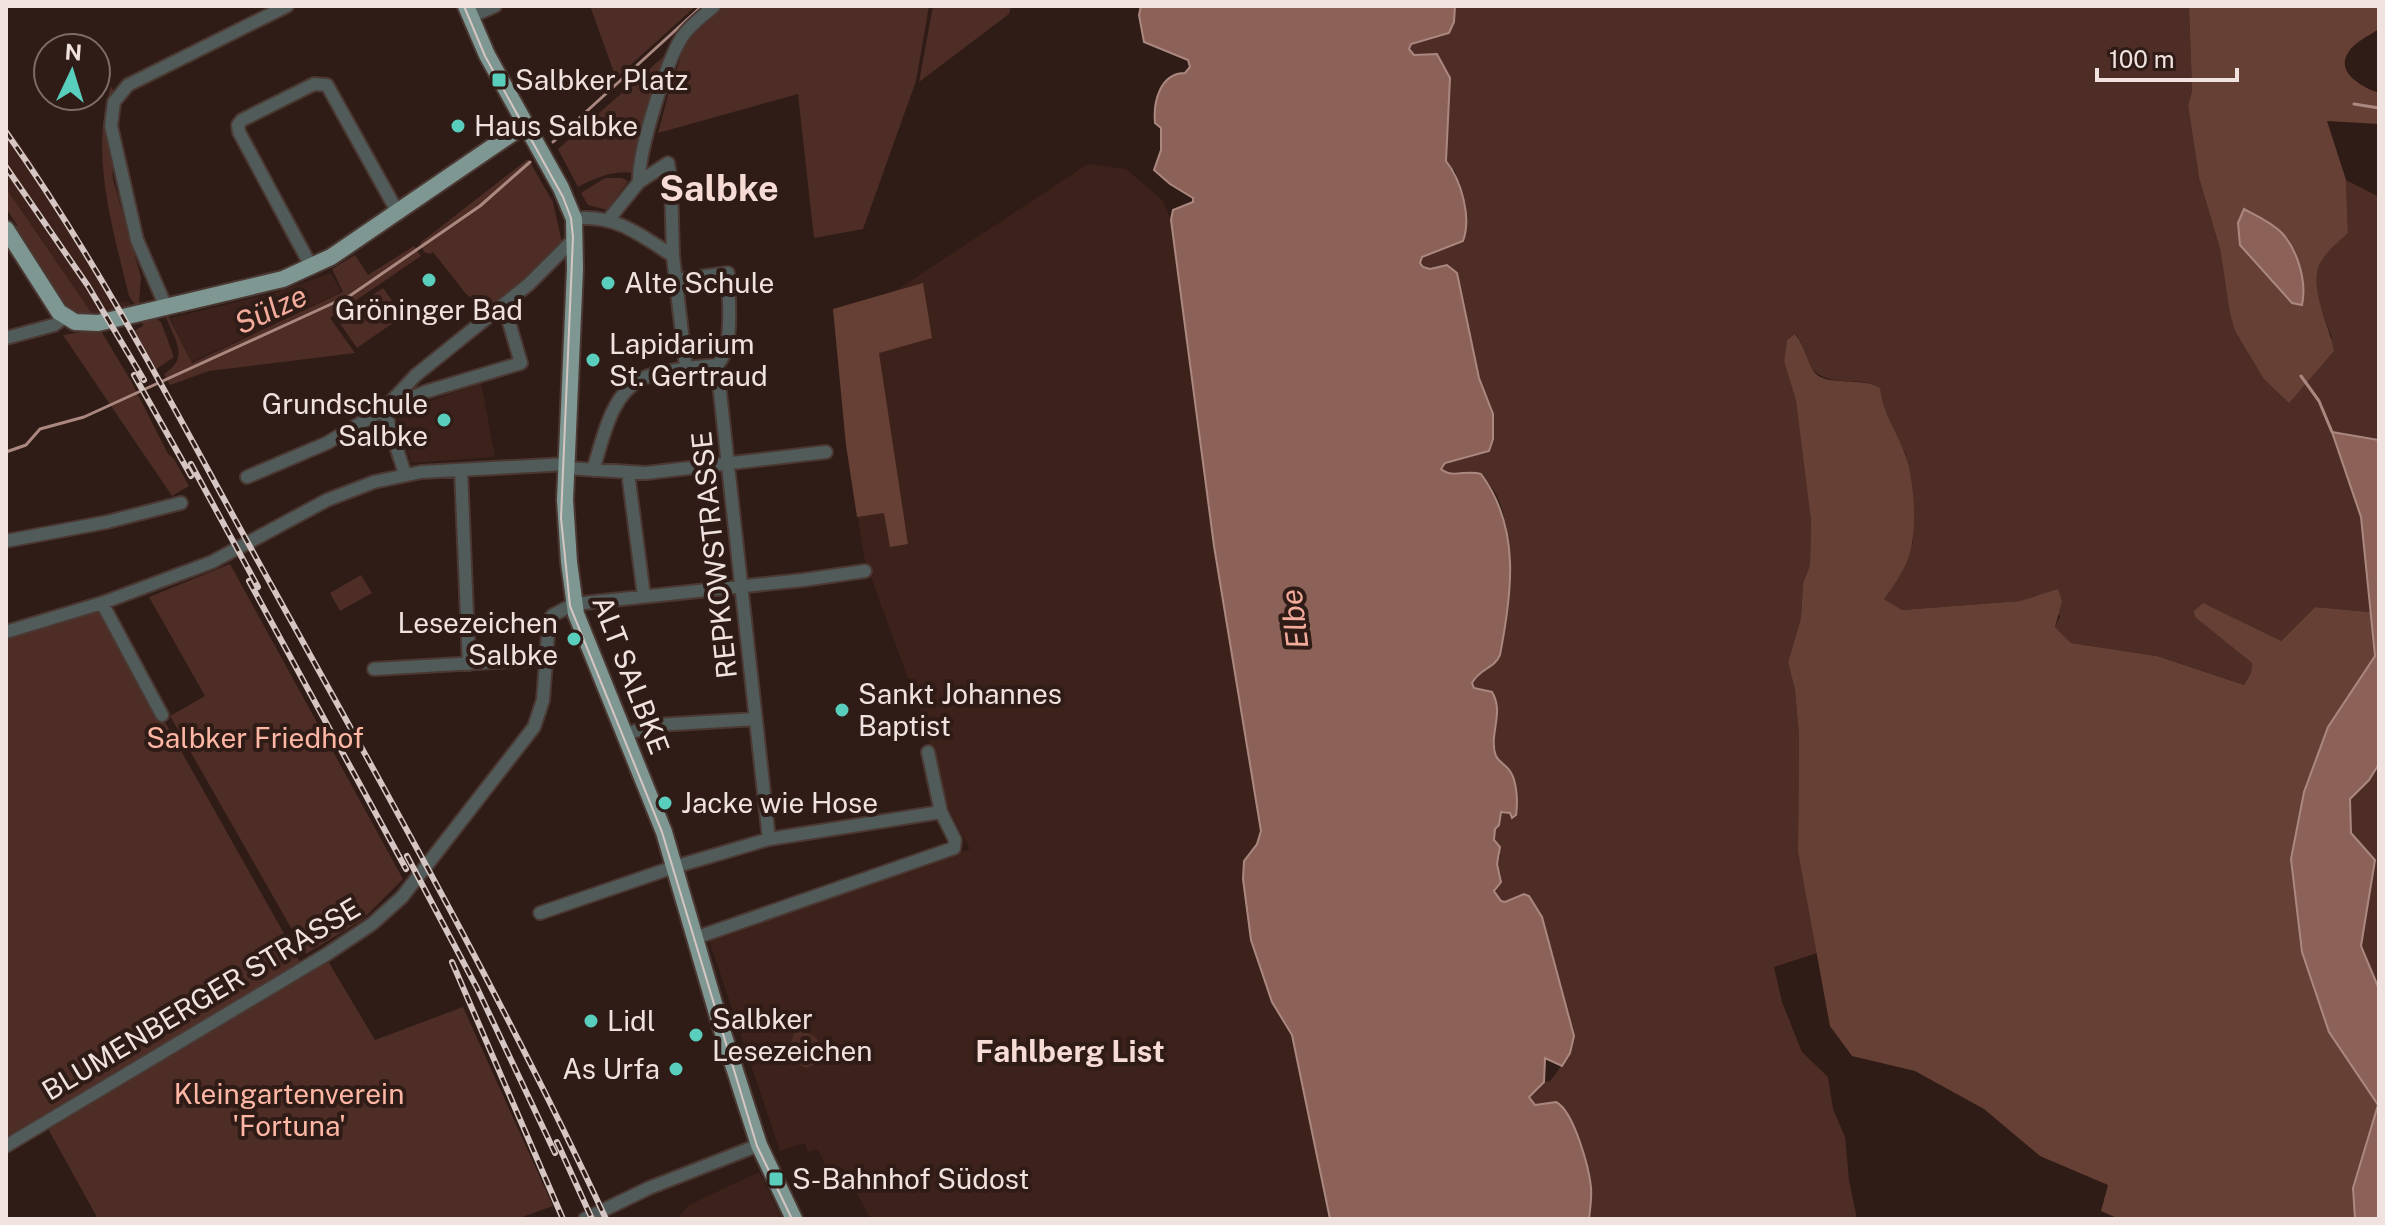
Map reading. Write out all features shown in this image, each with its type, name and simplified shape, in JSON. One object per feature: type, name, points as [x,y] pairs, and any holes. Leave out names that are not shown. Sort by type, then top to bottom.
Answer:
[{"type":"main road","name":"ALT SALBKE","points":[[468,11],[487,55],[561,188],[574,219],[576,237],[566,466],[566,524],[574,604],[676,866],[759,1145],[794,1219]]},
{"type":"main road","points":[[6,229],[46,295],[65,317],[75,322],[93,324],[275,282],[312,268],[526,124]]},
{"type":"street","points":[[166,307],[141,252],[131,219],[111,126],[114,102],[128,85],[287,6]]},
{"type":"street","points":[[468,11],[495,6]]},
{"type":"street","points":[[639,182],[642,148],[674,54],[686,32],[714,6]]},
{"type":"street","points":[[312,268],[239,132],[242,120],[314,84],[326,84],[397,211]]},
{"type":"street","points":[[609,219],[639,182],[668,163],[673,256],[686,368]]},
{"type":"street","points":[[574,219],[609,219],[673,256]]},
{"type":"street","points":[[384,409],[416,375],[504,305],[576,237]]},
{"type":"street","name":"REPKOWSTRASSE","points":[[676,280],[728,273],[728,337],[722,360],[717,365],[769,839]]},
{"type":"street","points":[[247,477],[327,443],[384,409],[425,392],[521,363],[504,305]]},
{"type":"street","points":[[6,338],[54,325],[65,317]]},
{"type":"street","points":[[593,470],[612,412],[628,390],[648,376],[717,365]]},
{"type":"street","points":[[384,409],[405,474]]},
{"type":"street","points":[[6,632],[102,603],[224,557],[343,493],[405,474],[566,466],[628,473],[728,465],[826,452]]},
{"type":"street","points":[[461,470],[469,664]]},
{"type":"street","points":[[628,473],[644,596]]},
{"type":"street","points":[[6,541],[107,522],[181,503]]},
{"type":"street","points":[[574,604],[865,571]]},
{"type":"street","points":[[102,603],[162,715]]},
{"type":"street","name":"BLUMENBERGER STRASSE","points":[[6,1146],[336,949],[386,913],[419,878],[531,732],[543,700],[549,619],[574,604]]},
{"type":"street","points":[[374,669],[546,659]]},
{"type":"street","points":[[625,734],[656,725],[756,719]]},
{"type":"street","points":[[695,938],[951,850],[956,842],[941,812],[928,752]]},
{"type":"street","points":[[540,913],[676,866],[769,839],[941,812]]},
{"type":"street","points":[[585,1219],[649,1188],[759,1145]]},
{"type":"shaded area","points":[[2189,6],[2379,6],[2379,29],[2354,46],[2345,60],[2345,67],[2353,79],[2379,93],[2379,124],[2327,121],[2346,180],[2348,233],[2327,253],[2318,270],[2320,305],[2334,351],[2289,403],[2263,378],[2235,331],[2230,314],[2220,249],[2199,178],[2188,105],[2192,91]]},
{"type":"shaded area","points":[[6,125],[33,163],[117,302],[129,301],[132,306],[93,315],[6,188]]},
{"type":"shaded area","points":[[1088,164],[1126,169],[1162,200],[1171,220],[1214,546],[1261,831],[1257,844],[1244,861],[1247,913],[1272,1001],[1292,1035],[1330,1219],[871,1219],[843,1168],[830,1175],[818,1149],[808,1152],[805,1143],[780,1151],[709,940],[970,849],[947,806],[921,713],[865,561],[846,445],[833,309],[897,290]]},
{"type":"shaded area","points":[[331,273],[341,292],[191,362],[170,318],[271,294]]},
{"type":"shaded area","points":[[923,283],[932,338],[879,353],[908,544],[890,547],[884,513],[857,517],[846,445],[833,309]]},
{"type":"shaded area","points":[[1795,334],[1813,370],[1821,378],[1865,383],[1880,388],[1884,407],[1906,457],[1913,495],[1913,538],[1907,562],[1884,599],[1902,610],[2020,601],[2058,589],[2062,601],[2055,627],[2071,643],[2157,656],[2244,685],[2251,673],[2252,663],[2195,617],[2194,611],[2203,603],[2281,641],[2315,607],[2370,612],[2375,656],[2328,727],[2302,952],[2329,1032],[2378,1105],[2353,1188],[2355,1219],[2119,1219],[2101,1211],[2108,1185],[2040,1156],[1984,1109],[1915,1071],[1852,1056],[1830,1026],[1798,852],[1799,736],[1795,690],[1788,662],[1801,618],[1803,583],[1810,565],[1811,521],[1796,401],[1784,361],[1787,340]]},
{"type":"shaded area","name":"Grundschule Salbke","points":[[481,383],[495,457],[411,463],[396,413]]},
{"type":"shaded area","points":[[759,1172],[782,1219],[676,1219],[689,1205]]},
{"type":"green space","points":[[590,6],[696,6],[616,78]]},
{"type":"green space","points":[[725,6],[929,6],[916,81],[863,229],[814,238],[798,94],[658,133],[686,42]]},
{"type":"green space","points":[[933,6],[1011,6],[1009,14],[919,82]]},
{"type":"green space","points":[[1455,6],[2189,6],[2192,91],[2188,105],[2199,178],[2220,249],[2235,331],[2263,378],[2332,338],[2319,300],[2316,280],[2323,257],[2348,233],[2346,180],[2379,197],[2379,440],[2332,433],[2361,517],[2370,612],[2315,607],[2281,641],[2196,617],[2252,663],[2251,673],[2244,685],[2157,656],[2071,643],[2055,627],[2060,616],[2034,596],[2021,601],[1902,610],[1884,599],[1908,560],[1913,541],[1906,455],[1865,382],[1833,380],[1819,375],[1809,363],[1796,334],[1787,340],[1784,361],[1796,401],[1811,521],[1810,565],[1803,583],[1801,618],[1788,662],[1795,690],[1799,736],[1798,852],[1817,953],[1774,967],[1782,1002],[1802,1052],[1828,1077],[1833,1109],[1845,1137],[1857,1219],[1589,1219],[1590,1178],[1569,1116],[1556,1102],[1535,1105],[1529,1097],[1544,1082],[1550,1081],[1564,1060],[1574,1036],[1542,917],[1529,896],[1523,894],[1505,902],[1494,890],[1501,875],[1497,864],[1501,855],[1494,841],[1495,829],[1499,825],[1501,811],[1510,813],[1512,818],[1516,815],[1514,782],[1511,772],[1497,758],[1494,741],[1498,713],[1487,690],[1474,688],[1472,683],[1500,655],[1508,595],[1507,531],[1496,494],[1481,474],[1451,474],[1441,469],[1445,463],[1489,451],[1493,439],[1493,414],[1479,378],[1457,273],[1437,266],[1430,269],[1420,263],[1422,257],[1463,240],[1456,173],[1446,161],[1450,94],[1409,46],[1456,9]]},
{"type":"green space","points":[[663,57],[668,65],[633,173],[605,176],[578,187],[558,149]]},
{"type":"green space","points":[[107,112],[113,179],[141,277],[139,304],[135,305],[129,296],[116,244],[106,191],[102,138]]},
{"type":"green space","points":[[528,159],[553,202],[562,243],[526,280],[487,310],[466,294],[433,252],[424,252],[420,243]]},
{"type":"green space","points":[[605,178],[628,181],[607,210],[588,205],[581,193]]},
{"type":"green space","points":[[6,188],[93,315],[81,315],[70,309],[43,278],[14,232],[17,225],[6,208]]},
{"type":"green space","points":[[414,246],[421,256],[330,318],[355,353],[209,371],[170,385],[164,374],[172,368],[178,355],[166,317],[192,363],[343,292],[332,269],[355,255],[368,275]]},
{"type":"green space","points":[[383,288],[403,316],[357,348],[337,319]]},
{"type":"green space","points":[[155,318],[161,322],[174,357],[155,370],[134,331],[143,326],[142,321]]},
{"type":"green space","points":[[100,329],[168,454],[189,486],[172,496],[63,335]]},
{"type":"green space","name":"Salbker Friedhof","points":[[230,564],[403,879],[362,920],[306,954],[170,716],[205,696],[149,597]]},
{"type":"green space","points":[[361,575],[372,593],[340,611],[330,593]]},
{"type":"green space","points":[[95,610],[157,719],[162,717],[300,962],[6,1137],[6,636]]},
{"type":"green space","points":[[2379,764],[2379,989],[2361,946],[2375,860],[2351,833],[2350,799],[2369,780]]},
{"type":"green space","name":"Kleingartenverein 'Fortuna'","points":[[328,961],[375,1040],[463,1007],[553,1206],[517,1219],[98,1219],[47,1127]]},
{"type":"green space","points":[[796,1028],[814,1036],[830,1055],[829,1059],[806,1068],[796,1063],[790,1045]]},
{"type":"water","name":"Elbe","points":[[1141,6],[1455,6],[1454,22],[1449,33],[1411,44],[1409,49],[1414,55],[1437,54],[1450,78],[1446,161],[1464,199],[1465,231],[1463,241],[1422,257],[1420,263],[1430,269],[1447,265],[1457,273],[1479,378],[1493,414],[1493,439],[1489,451],[1445,463],[1441,469],[1450,473],[1481,474],[1503,516],[1508,539],[1510,585],[1500,655],[1472,683],[1474,688],[1492,692],[1496,700],[1494,748],[1497,758],[1512,775],[1516,792],[1516,815],[1512,818],[1510,813],[1501,812],[1499,825],[1495,829],[1494,840],[1500,847],[1497,864],[1501,882],[1494,891],[1505,902],[1524,894],[1529,896],[1542,917],[1574,1036],[1570,1053],[1562,1066],[1545,1058],[1544,1082],[1529,1097],[1535,1105],[1556,1102],[1569,1116],[1590,1178],[1589,1219],[1330,1219],[1292,1035],[1272,1002],[1251,940],[1243,879],[1244,861],[1257,844],[1261,831],[1214,546],[1171,220],[1173,210],[1193,202],[1193,198],[1154,170],[1161,150],[1161,128],[1155,123],[1157,98],[1169,78],[1185,73],[1190,67],[1188,60],[1144,42],[1139,15]]},
{"type":"water","points":[[2244,209],[2273,226],[2288,240],[2302,277],[2302,305],[2292,303],[2240,245],[2238,223]]},
{"type":"water","points":[[2332,432],[2379,440],[2379,764],[2369,780],[2350,799],[2351,833],[2375,860],[2361,946],[2379,989],[2379,1219],[2355,1219],[2353,1188],[2378,1105],[2329,1032],[2302,952],[2291,859],[2304,792],[2328,727],[2375,656],[2361,517]]},
{"type":"waterway","name":"Sülze","points":[[553,142],[702,6]]},
{"type":"waterway","points":[[2354,104],[2379,108]]},
{"type":"waterway","name":"Sülze","points":[[6,452],[26,445],[40,429],[84,417],[351,295],[480,206],[530,162]]},
{"type":"waterway","points":[[2301,376],[2319,401],[2332,432]]},
{"type":"tram line","points":[[464,6],[485,56],[563,197],[571,218],[573,237],[561,518],[570,606],[662,832],[757,1146],[792,1219]]},
{"type":"railway","points":[[6,132],[79,243],[178,415],[446,902],[528,1059],[606,1219]]},
{"type":"railway","points":[[6,167],[88,286],[144,380]]},
{"type":"railway","points":[[134,375],[191,476]]},
{"type":"railway","points":[[191,464],[258,587]]},
{"type":"railway","points":[[249,581],[406,869]]},
{"type":"railway","points":[[407,856],[477,988],[555,1153]]},
{"type":"railway","points":[[452,962],[563,1219]]},
{"type":"railway","points":[[557,1142],[592,1219]]},
{"type":"place","name":"Salbker Platz","points":[[499,80]]},
{"type":"place","name":"Haus Salbke","points":[[458,126]]},
{"type":"place","name":"Gröninger Bad","points":[[429,280]]},
{"type":"place","name":"Alte Schule","points":[[608,283]]},
{"type":"place","name":"Lapidarium St. Gertraud","points":[[593,360]]},
{"type":"place","name":"Grundschule Salbke","points":[[444,420]]},
{"type":"place","name":"Lesezeichen Salbke","points":[[574,639]]},
{"type":"place","name":"Sankt Johannes Baptist","points":[[842,710]]},
{"type":"place","name":"Jacke wie Hose","points":[[665,803]]},
{"type":"place","name":"Lidl","points":[[591,1021]]},
{"type":"place","name":"Salbker Lesezeichen","points":[[696,1035]]},
{"type":"place","name":"As Urfa","points":[[676,1069]]},
{"type":"place","name":"S-Bahnhof Südost","points":[[776,1179]]},
{"type":"district","name":"Salbke","points":[[719,188]]},
{"type":"district","name":"Fahlberg List","points":[[1070,1052]]}]
